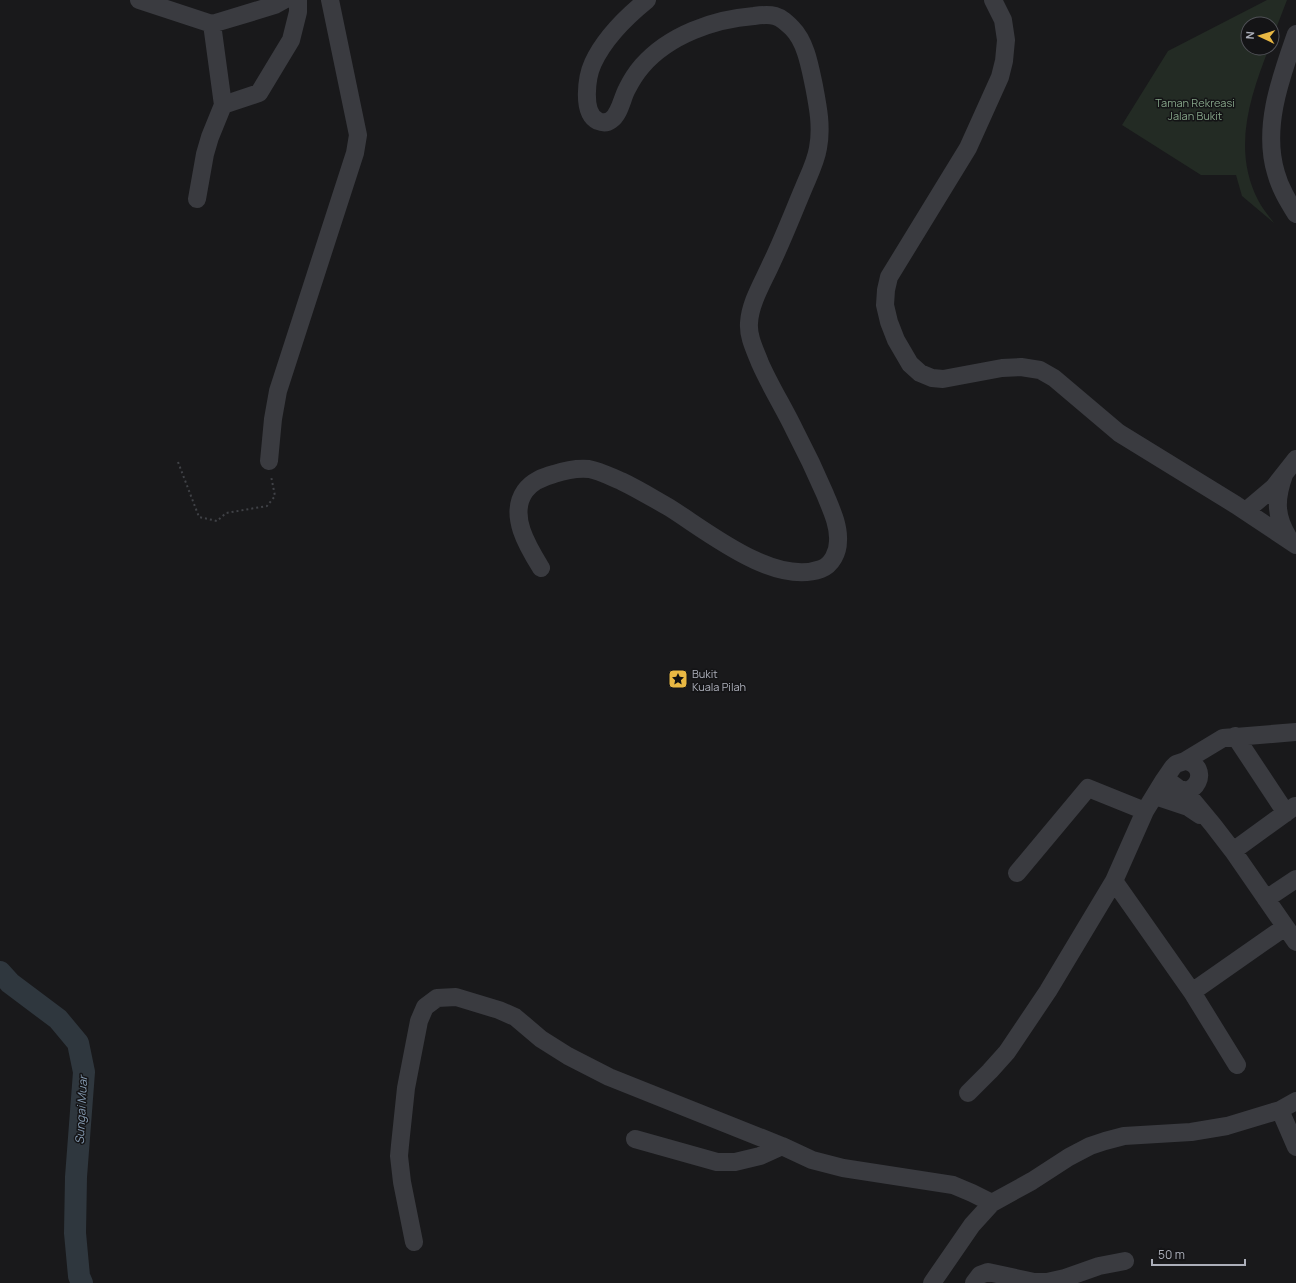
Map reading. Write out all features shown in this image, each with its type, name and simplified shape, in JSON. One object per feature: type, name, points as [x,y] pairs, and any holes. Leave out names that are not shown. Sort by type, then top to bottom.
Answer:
[{"type":"street","points":[[139,0],[212,24],[275,5],[284,0]]},
{"type":"street","points":[[223,105],[259,93],[291,40],[298,12],[298,0]]},
{"type":"street","points":[[269,461],[273,419],[278,390],[355,153],[358,134],[330,0]]},
{"type":"street","points":[[542,568],[530,550],[522,532],[519,512],[521,500],[526,489],[537,480],[569,470],[585,469],[600,472],[632,486],[751,559],[779,569],[810,572],[820,569],[828,565],[834,556],[839,543],[836,524],[832,512],[814,469],[796,432],[768,381],[754,346],[749,325],[755,299],[782,242],[818,151],[820,118],[804,47],[796,33],[784,20],[767,14],[743,16],[698,28],[674,40],[655,53],[640,68],[626,91],[613,119],[607,122],[600,122],[594,118],[590,112],[587,99],[587,87],[592,64],[606,42],[624,19],[647,0]]},
{"type":"street","points":[[993,0],[1004,20],[1006,40],[1004,61],[1000,77],[968,148],[889,277],[884,305],[896,340],[910,364],[920,373],[932,378],[942,378],[1002,368],[1021,367],[1040,370],[1054,378],[1119,432],[1242,507],[1295,542]]},
{"type":"street","points":[[197,199],[205,154],[223,105],[212,24]]},
{"type":"street","points":[[1296,34],[1285,66],[1274,110],[1271,141],[1272,161],[1276,175],[1296,214]]},
{"type":"street","points":[[1242,507],[1266,495],[1296,459]]},
{"type":"street","points":[[1284,474],[1279,487],[1277,500],[1278,512],[1285,532],[1295,542]]},
{"type":"street","points":[[1242,507],[1259,511],[1278,512]]},
{"type":"street","points":[[1145,811],[1162,798],[1229,737],[1296,732]]},
{"type":"street","points":[[1229,737],[1291,809],[1232,850]]},
{"type":"street","points":[[968,1093],[1007,1052],[1040,1003],[1114,881],[1145,811],[1164,780],[1185,777]]},
{"type":"street","points":[[1185,777],[1211,823],[1232,850],[1296,942]]},
{"type":"street","points":[[1017,873],[1088,788],[1145,811]]},
{"type":"street","points":[[1162,798],[1188,807],[1211,823]]},
{"type":"street","points":[[1266,899],[1296,879]]},
{"type":"street","points":[[1114,881],[1192,992],[1237,1065]]},
{"type":"street","points":[[1192,992],[1285,927]]},
{"type":"street","points":[[414,1242],[402,1182],[399,1156],[400,1145],[406,1088],[419,1021],[424,1008],[437,998],[456,997],[499,1010],[515,1017],[541,1039],[568,1056],[609,1077],[782,1146],[812,1160],[843,1168],[953,1186],[992,1203]]},
{"type":"street","points":[[932,1283],[972,1225],[992,1203],[1090,1146],[1105,1140],[1124,1136],[1191,1132],[1228,1126],[1280,1110],[1296,1101]]},
{"type":"street","points":[[1280,1110],[1296,1147]]},
{"type":"street","points":[[635,1139],[717,1162],[735,1162],[760,1156],[782,1146]]},
{"type":"street","points":[[974,1283],[980,1275],[988,1272],[1034,1282],[1047,1282],[1065,1278],[1099,1266],[1125,1260]]},
{"type":"path","points":[[178,462],[199,516],[217,521],[226,513],[267,506],[275,496],[269,461]]},
{"type":"green space","name":"Taman Rekreasi Jalan Bukit","points":[[1267,0],[1287,0],[1280,18],[1280,16],[1240,16],[1240,56],[1266,56],[1250,104],[1245,142],[1246,162],[1250,181],[1258,200],[1274,223],[1242,196],[1236,175],[1201,175],[1122,125],[1168,51]]},
{"type":"waterway","name":"Sungai Muar","points":[[0,972],[10,983],[58,1019],[78,1043],[84,1072],[76,1177],[75,1233],[79,1276],[82,1283]]},
{"type":"place","name":"Bukit Kuala Pilah","points":[[678,679]]}]
